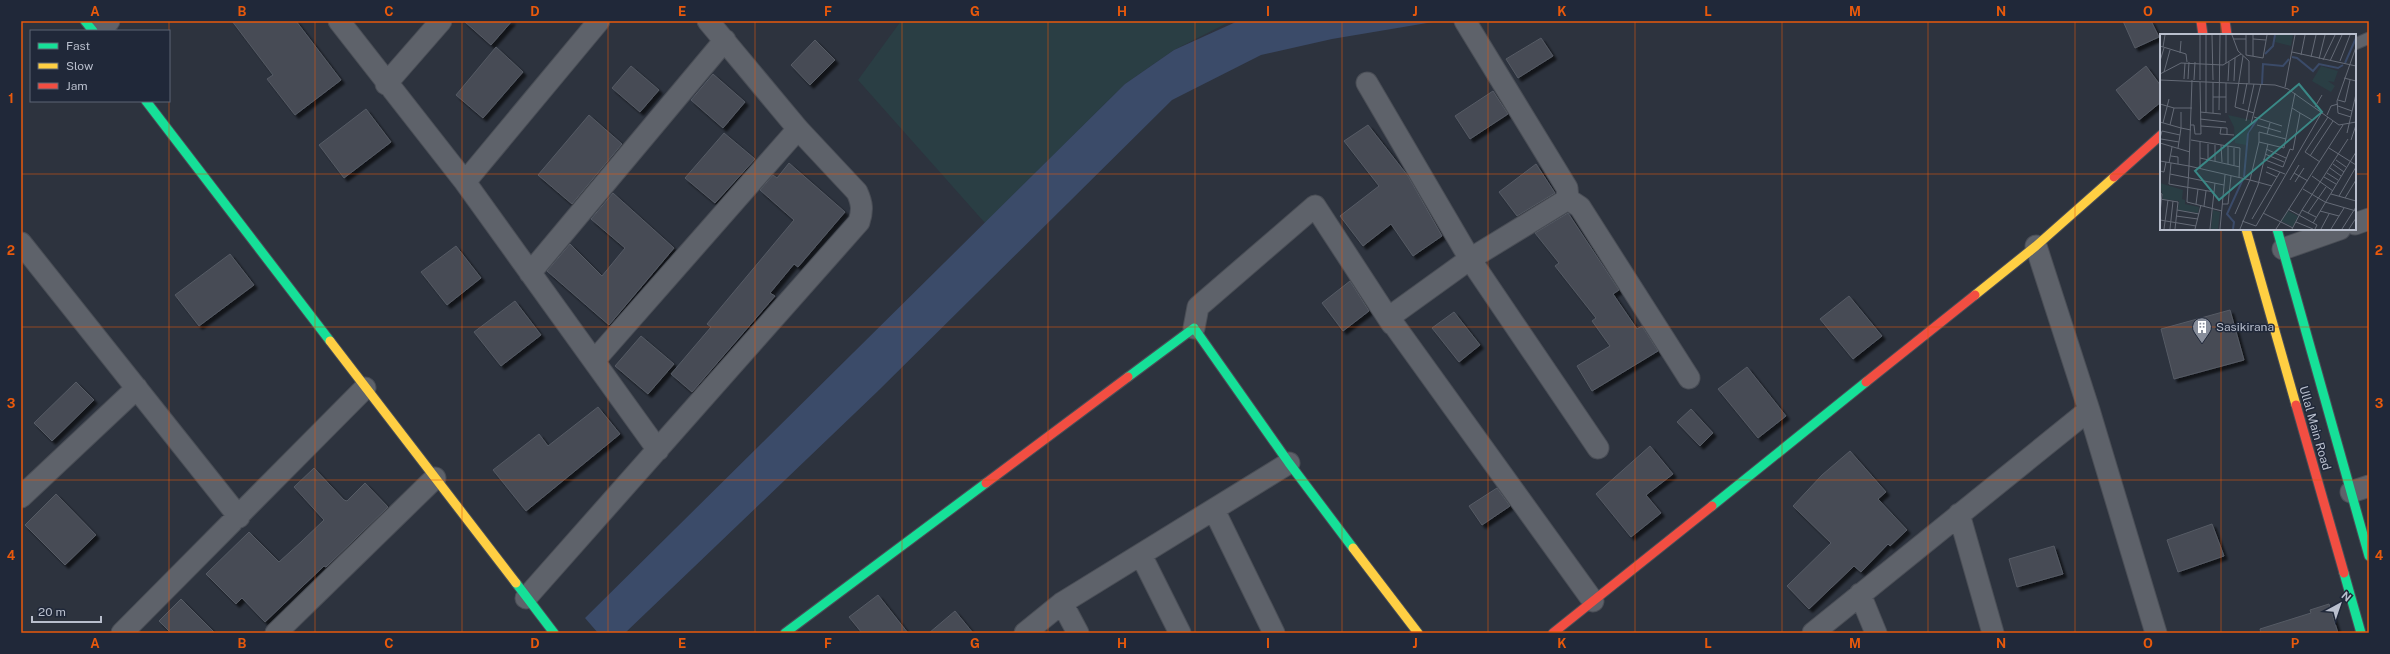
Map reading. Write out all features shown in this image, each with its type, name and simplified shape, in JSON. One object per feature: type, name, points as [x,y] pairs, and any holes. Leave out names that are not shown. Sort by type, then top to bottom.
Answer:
[{"type":"street","points":[[85,21],[92,30]]},
{"type":"street","points":[[101,30],[109,21]]},
{"type":"street","points":[[339,21],[386,84],[465,182],[658,450]]},
{"type":"street","points":[[386,84],[441,21]]},
{"type":"street","points":[[465,182],[599,21]]},
{"type":"street","points":[[526,598],[859,222],[862,208],[857,192],[798,129],[708,21]]},
{"type":"street","points":[[1465,21],[1567,188],[1568,199]]},
{"type":"street","points":[[2201,21],[2204,34]]},
{"type":"street","points":[[2225,21],[2227,34]]},
{"type":"street","points":[[530,272],[725,40]]},
{"type":"street","points":[[1367,83],[1470,259],[1598,448]]},
{"type":"street","points":[[147,102],[554,633]]},
{"type":"street","points":[[594,361],[798,129]]},
{"type":"street","points":[[1553,633],[2036,246],[2160,136]]},
{"type":"street","points":[[1392,324],[1396,313],[1470,259],[1568,199]]},
{"type":"street","points":[[1568,199],[1580,207],[1689,378]]},
{"type":"street","points":[[785,633],[1194,328],[1198,307],[1315,206],[1392,324],[1593,601]]},
{"type":"street","points":[[2356,224],[2369,219]]},
{"type":"street","name":"Ullal Main Road","points":[[2246,230],[2361,633]]},
{"type":"street","name":"Ullal Main Road","points":[[2278,230],[2360,489],[2369,556]]},
{"type":"street","points":[[2283,249],[2337,230]]},
{"type":"street","points":[[21,243],[239,517]]},
{"type":"street","points":[[2036,246],[2089,410],[2156,633]]},
{"type":"street","points":[[1194,328],[1289,463],[1418,633]]},
{"type":"street","points":[[21,497],[137,388]]},
{"type":"street","points":[[122,633],[239,517],[365,388]]},
{"type":"street","points":[[1813,633],[2089,410]]},
{"type":"street","points":[[1024,633],[1062,602],[1289,463]]},
{"type":"street","points":[[276,633],[435,478]]},
{"type":"street","points":[[1214,510],[1274,633]]},
{"type":"street","points":[[1959,514],[1993,633]]},
{"type":"street","points":[[1141,555],[1180,633]]},
{"type":"street","points":[[1860,594],[1876,633]]},
{"type":"street","points":[[1062,602],[1078,633]]},
{"type":"lane","points":[[2356,44],[2369,38]]},
{"type":"shaded area","points":[[901,21],[1231,21],[1174,50],[1125,84],[985,223],[858,80]]},
{"type":"water","points":[[1238,21],[1433,22],[1332,39],[1261,55],[1172,100],[878,391],[625,633],[598,633],[585,618],[1125,84],[1174,50]]},
{"type":"building","points":[[232,21],[296,21],[341,80],[295,115],[267,79],[273,75]]},
{"type":"building","points":[[464,21],[512,21],[491,45]]},
{"type":"building","points":[[2123,21],[2151,21],[2159,37],[2135,48]]},
{"type":"building","points":[[1541,38],[1553,56],[1518,78],[1506,59]]},
{"type":"building","points":[[815,40],[835,60],[810,85],[791,65]]},
{"type":"building","points":[[496,47],[523,72],[483,118],[456,95]]},
{"type":"building","points":[[631,66],[659,90],[640,112],[612,88]]},
{"type":"building","points":[[2146,66],[2160,85],[2160,103],[2139,120],[2116,90]]},
{"type":"building","points":[[713,74],[745,102],[723,128],[691,100]]},
{"type":"building","points":[[1493,91],[1508,114],[1470,139],[1455,116]]},
{"type":"building","points":[[366,109],[391,142],[344,178],[319,145]]},
{"type":"building","points":[[589,115],[622,144],[572,204],[538,175]]},
{"type":"building","points":[[1368,125],[1408,176],[1442,236],[1413,256],[1391,224],[1363,246],[1340,216],[1379,186],[1344,141]]},
{"type":"building","points":[[724,133],[755,159],[715,203],[685,178]]},
{"type":"building","points":[[789,163],[845,212],[798,267],[794,264],[770,293],[775,296],[692,392],[671,374],[711,327],[707,324],[794,220],[760,190],[773,175],[777,178]]},
{"type":"building","points":[[1536,164],[1555,193],[1517,216],[1499,192]]},
{"type":"building","points":[[613,193],[674,248],[609,325],[547,271],[570,244],[602,276],[625,248],[591,219]]},
{"type":"building","points":[[1568,213],[1619,290],[1613,294],[1637,329],[1642,326],[1658,351],[1592,391],[1577,366],[1610,346],[1592,321],[1596,318],[1555,266],[1559,263],[1535,233]]},
{"type":"building","points":[[456,246],[481,278],[447,305],[421,272]]},
{"type":"building","points":[[230,254],[254,285],[199,326],[175,295]]},
{"type":"building","points":[[1350,281],[1369,311],[1343,331],[1322,303]]},
{"type":"building","points":[[1849,296],[1882,336],[1853,359],[1820,319]]},
{"type":"building","points":[[515,301],[541,335],[501,366],[474,332]]},
{"type":"building","name":"Sasikirana","points":[[2230,310],[2244,360],[2174,379],[2161,329]]},
{"type":"building","points":[[1454,312],[1480,345],[1459,362],[1432,328]]},
{"type":"building","points":[[641,336],[674,364],[648,394],[615,366]]},
{"type":"building","points":[[1747,367],[1786,416],[1758,438],[1718,389]]},
{"type":"building","points":[[76,382],[94,400],[52,441],[34,423]]},
{"type":"building","points":[[598,407],[620,434],[526,511],[493,470],[539,434],[548,446]]},
{"type":"building","points":[[1691,409],[1713,433],[1700,446],[1677,422]]},
{"type":"building","points":[[1650,446],[1673,474],[1646,495],[1661,513],[1631,537],[1596,494]]},
{"type":"building","points":[[1850,451],[1886,492],[1878,499],[1907,530],[1890,546],[1888,544],[1861,572],[1854,566],[1809,609],[1787,586],[1831,543],[1793,506],[1822,475]]},
{"type":"building","points":[[314,468],[344,500],[347,501],[365,483],[388,507],[326,567],[324,566],[265,622],[242,598],[236,604],[206,574],[249,532],[279,562],[324,520],[294,487]]},
{"type":"building","points":[[1497,488],[1510,506],[1482,525],[1469,506]]},
{"type":"building","points":[[56,494],[96,535],[65,565],[25,525]]},
{"type":"building","points":[[2212,524],[2224,556],[2178,572],[2167,540]]},
{"type":"building","points":[[2054,546],[2063,574],[2017,587],[2009,559]]},
{"type":"building","points":[[878,595],[908,633],[862,633],[849,617]]},
{"type":"building","points":[[181,599],[215,633],[171,633],[159,621]]},
{"type":"building","points":[[2329,604],[2338,633],[2261,633],[2260,629],[2311,613],[2310,610]]},
{"type":"building","points":[[955,611],[973,633],[929,633]]},
{"type":"traffic: fast","points":[[85,21],[92,30]]},
{"type":"traffic: fast","points":[[147,102],[330,341]]},
{"type":"traffic: fast","points":[[2277,230],[2369,556]]},
{"type":"traffic: fast","points":[[1128,377],[1194,328],[1289,463],[1353,548]]},
{"type":"traffic: fast","points":[[1712,506],[1866,382]]},
{"type":"traffic: fast","points":[[785,633],[986,483]]},
{"type":"traffic: fast","points":[[2344,573],[2361,633]]},
{"type":"traffic: fast","points":[[516,583],[554,633]]},
{"type":"traffic: slow","points":[[1975,295],[2036,246],[2114,177]]},
{"type":"traffic: slow","points":[[2246,230],[2296,405]]},
{"type":"traffic: slow","points":[[330,341],[516,583]]},
{"type":"traffic: slow","points":[[1353,548],[1418,633]]},
{"type":"traffic: jam","points":[[2201,21],[2203,34]]},
{"type":"traffic: jam","points":[[2225,21],[2227,34]]},
{"type":"traffic: jam","points":[[2114,177],[2160,136]]},
{"type":"traffic: jam","points":[[1866,382],[1975,295]]},
{"type":"traffic: jam","points":[[986,483],[1128,377]]},
{"type":"traffic: jam","points":[[2296,405],[2344,573]]},
{"type":"traffic: jam","points":[[1553,633],[1712,506]]},
{"type":"place","name":"Sasikirana","points":[[2202,344]]}]
